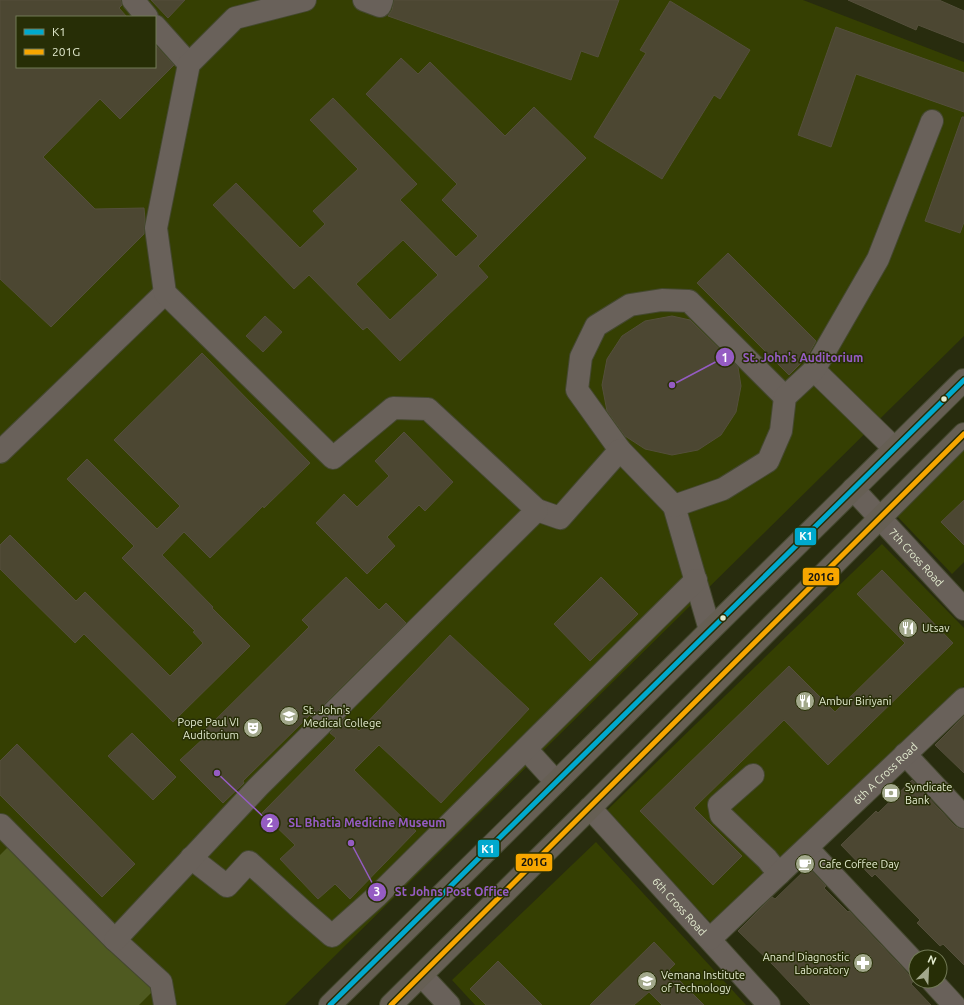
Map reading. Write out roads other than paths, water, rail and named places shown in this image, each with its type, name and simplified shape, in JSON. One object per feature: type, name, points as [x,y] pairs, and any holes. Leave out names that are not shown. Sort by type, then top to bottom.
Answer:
[{"type":"main road","points":[[330,1005],[964,380]]},
{"type":"main road","points":[[390,1005],[422,976],[964,434]]},
{"type":"street","points":[[133,0],[146,16]]},
{"type":"street","points":[[305,0],[235,18],[188,64],[156,228],[164,293],[333,458],[393,408],[428,409],[537,510],[560,518],[620,450]]},
{"type":"street","points":[[364,0],[380,6],[382,0]]},
{"type":"street","points":[[156,27],[188,64]]},
{"type":"street","points":[[674,506],[723,489],[768,461],[781,431],[786,397],[814,370],[878,259],[932,122]]},
{"type":"street","points":[[0,452],[164,293]]},
{"type":"street","points":[[710,630],[674,506],[620,450],[577,390],[581,357],[596,326],[630,305],[662,300],[688,301],[786,397]]},
{"type":"street","points":[[814,370],[894,448]]},
{"type":"street","name":"7th Cross Road","points":[[852,489],[964,609]]},
{"type":"street","points":[[115,940],[258,787],[537,510]]},
{"type":"street","points":[[191,858],[227,886],[249,862],[332,936],[378,896],[696,580]]},
{"type":"street","name":"6th A Cross Road","points":[[710,939],[964,699]]},
{"type":"street","points":[[526,749],[556,782]]},
{"type":"street","points":[[906,754],[964,816]]},
{"type":"street","points":[[753,775],[719,806],[721,815],[767,859],[779,874]]},
{"type":"street","name":"6th Cross Road","points":[[590,808],[769,1005]]},
{"type":"street","points":[[0,826],[1,825],[115,940],[161,982],[166,1005]]},
{"type":"street","points":[[807,848],[908,955]]},
{"type":"street","points":[[422,976],[449,1005]]},
{"type":"street","points":[[939,989],[954,1005]]},
{"type":"place","name":"St. John's Auditorium","points":[[672,385]]},
{"type":"place","name":"Utsav","points":[[908,628]]},
{"type":"place","name":"Ambur Biriyani","points":[[805,701]]},
{"type":"place","name":"St. John's Medical College","points":[[289,716]]},
{"type":"place","name":"Pope Paul VI Auditorium","points":[[253,728]]},
{"type":"place","name":"SL Bhatia Medicine Museum","points":[[217,773]]},
{"type":"place","name":"Syndicate Bank","points":[[891,793]]},
{"type":"place","name":"St Johns Post Office","points":[[351,843]]},
{"type":"place","name":"Cafe Coffee Day","points":[[805,864]]},
{"type":"place","name":"Anand Diagnostic Laboratory","points":[[863,963]]},
{"type":"place","name":"Vemana Institute of Technology","points":[[647,981]]}]
